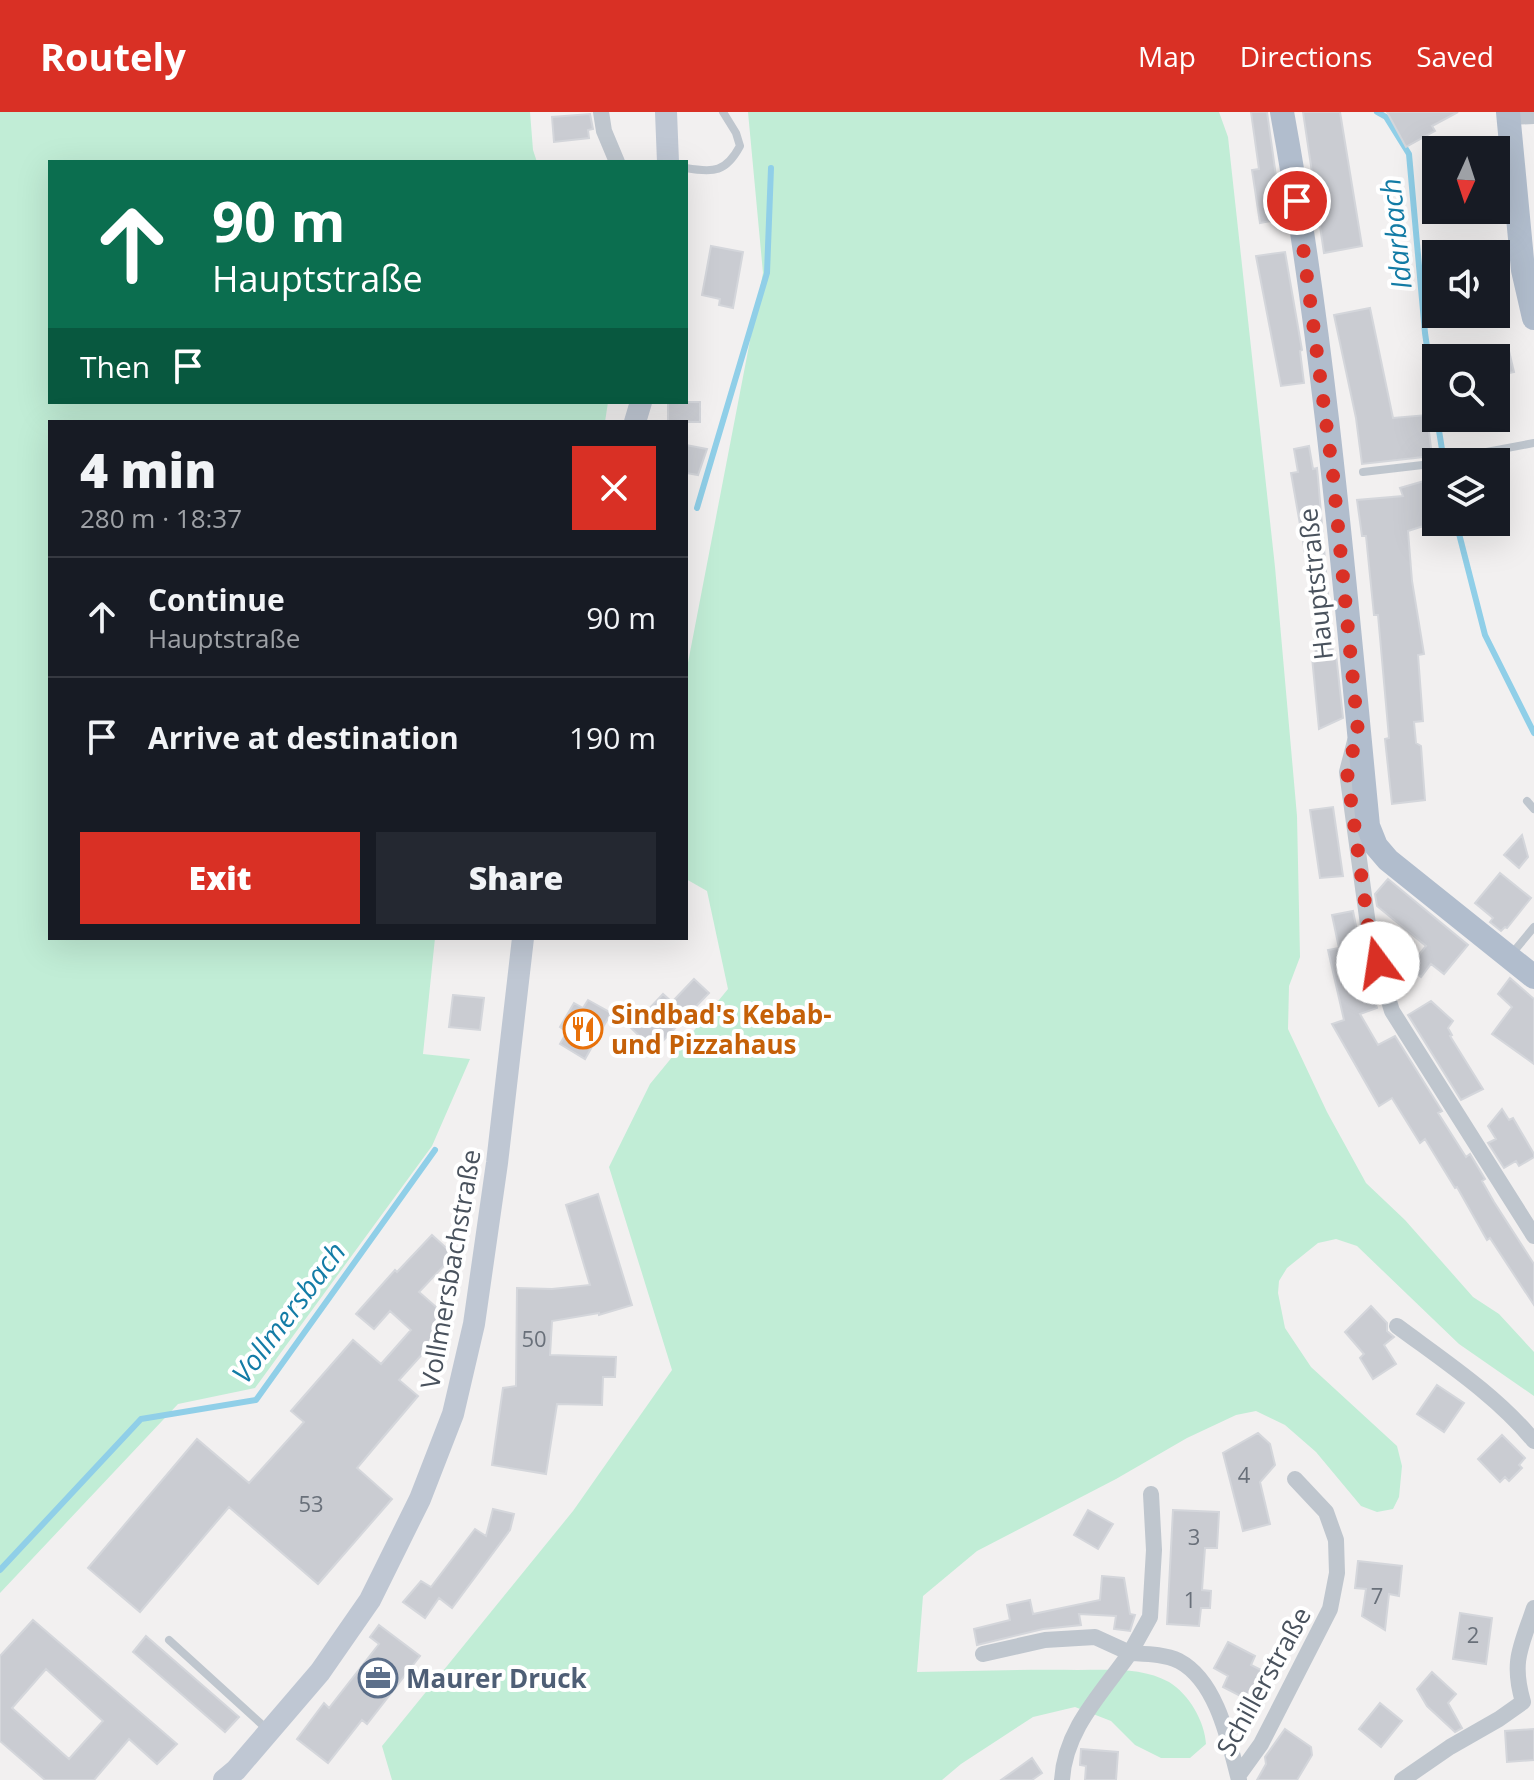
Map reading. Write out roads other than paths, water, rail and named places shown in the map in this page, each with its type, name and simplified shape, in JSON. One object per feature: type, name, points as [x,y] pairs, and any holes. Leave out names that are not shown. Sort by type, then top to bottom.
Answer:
[{"type":"main road","points":[[666,112],[668,160]]},
{"type":"main road","name":"Hauptstraße","points":[[1282,112],[1293,171],[1333,475],[1368,826],[1376,846],[1388,860],[1534,977]]},
{"type":"main road","points":[[1508,114],[1521,255],[1534,318]]},
{"type":"main road","name":"Vollmersbachstraße","points":[[224,1780],[320,1672],[370,1600],[420,1499],[453,1414],[478,1295],[523,940]]},
{"type":"street","points":[[601,112],[604,131],[616,160]]},
{"type":"street","points":[[1508,114],[1534,116]]},
{"type":"street","points":[[1358,732],[1347,772],[1370,939],[1392,1011],[1534,1236]]},
{"type":"street","points":[[1397,1326],[1461,1374],[1518,1422],[1534,1441]]},
{"type":"street","name":"Schillerstraße","points":[[1239,1778],[1261,1744],[1330,1609],[1337,1573],[1336,1540],[1326,1512],[1295,1479]]},
{"type":"street","points":[[1062,1780],[1067,1747],[1076,1726],[1130,1653],[1150,1617],[1154,1550],[1151,1494]]},
{"type":"street","points":[[1402,1780],[1528,1701],[1517,1682],[1516,1663],[1534,1608]]},
{"type":"street","points":[[983,1654],[1045,1640],[1095,1637],[1130,1653],[1153,1654],[1178,1661],[1195,1672],[1207,1688],[1239,1778]]},
{"type":"lane","points":[[688,168],[722,169],[733,158],[740,146],[723,112]]},
{"type":"lane","points":[[1507,448],[1534,443]]},
{"type":"lane","points":[[1363,472],[1422,465]]},
{"type":"lane","points":[[1527,801],[1534,809]]},
{"type":"lane","points":[[1509,957],[1534,927]]},
{"type":"lane","points":[[169,1640],[269,1731]]},
{"type":"waterway","name":"Idarbach","points":[[1377,112],[1386,117],[1409,154],[1427,344]]},
{"type":"waterway","name":"Vollmersbach","points":[[697,508],[767,273],[771,168]]},
{"type":"waterway","name":"Idarbach","points":[[1439,432],[1442,448]]},
{"type":"waterway","name":"Idarbach","points":[[1460,536],[1485,635],[1534,733]]},
{"type":"waterway","name":"Vollmersbach","points":[[0,1570],[141,1419],[256,1400],[435,1150]]},
{"type":"place","name":"Sindbad's Kebab- und Pizzahaus","points":[[583,1029]]},
{"type":"place","name":"Maurer Druck","points":[[378,1678]]}]
